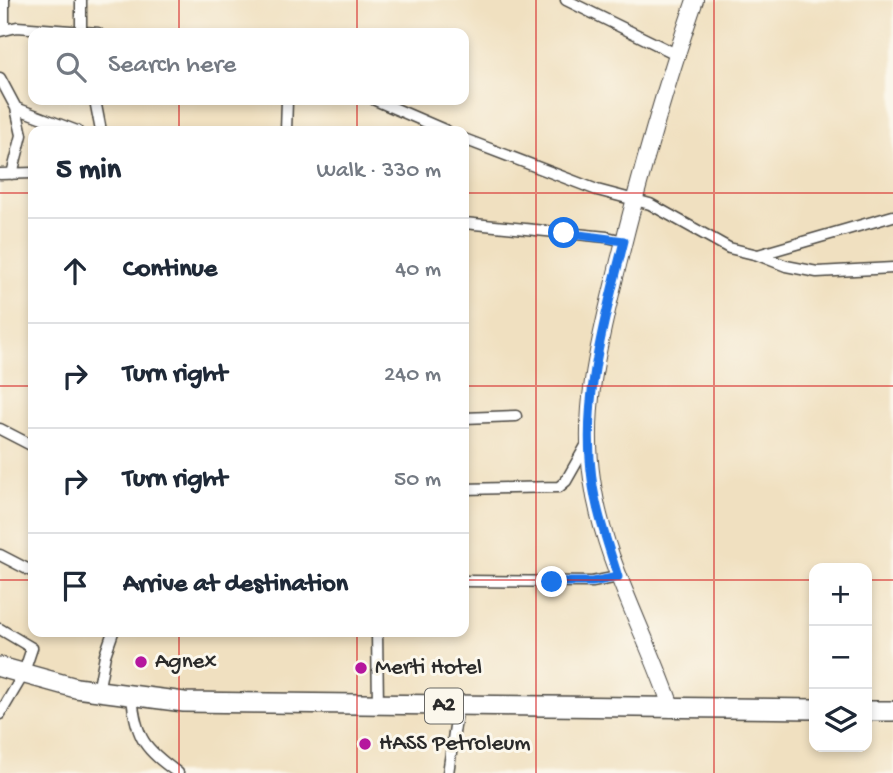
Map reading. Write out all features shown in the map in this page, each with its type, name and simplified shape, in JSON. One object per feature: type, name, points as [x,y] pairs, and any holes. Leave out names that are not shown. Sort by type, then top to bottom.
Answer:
[{"type":"highway","name":"A2","points":[[0,667],[76,688],[132,697],[267,705],[809,709]]},
{"type":"highway","points":[[872,710],[893,711]]},
{"type":"street","points":[[4,0],[2,30],[28,31]]},
{"type":"street","points":[[80,28],[82,0]]},
{"type":"street","points":[[566,0],[676,54]]},
{"type":"street","points":[[672,709],[618,577],[600,519],[589,442],[591,398],[600,342],[624,241],[676,54],[695,0]]},
{"type":"street","points":[[0,78],[16,108],[22,135],[12,174]]},
{"type":"street","points":[[96,105],[100,126]]},
{"type":"street","points":[[286,126],[287,105]]},
{"type":"street","points":[[387,105],[435,126]]},
{"type":"street","points":[[16,108],[64,126]]},
{"type":"street","points":[[469,141],[634,201],[658,207],[688,227],[729,248],[786,266],[817,272],[893,268]]},
{"type":"street","points":[[0,174],[28,173]]},
{"type":"street","points":[[758,255],[893,216]]},
{"type":"street","points":[[469,223],[624,241]]},
{"type":"street","points":[[469,418],[516,416]]},
{"type":"street","points":[[0,429],[28,443]]},
{"type":"street","points":[[469,489],[559,487],[566,481],[589,442]]},
{"type":"street","points":[[0,555],[28,569]]},
{"type":"street","points":[[469,581],[592,582],[618,577]]},
{"type":"street","points":[[0,629],[32,648],[23,675],[0,714]]},
{"type":"street","points":[[98,692],[110,637]]},
{"type":"street","points":[[377,637],[378,706]]},
{"type":"street","points":[[132,697],[141,740],[178,773]]},
{"type":"street","points":[[449,773],[458,706]]},
{"type":"place","name":"Agnex","points":[[141,662]]},
{"type":"place","name":"Merti Hotel","points":[[361,668]]},
{"type":"place","name":"HASS Petroleum","points":[[365,744]]},
{"type":"route","points":[[552,582],[592,582],[618,577],[600,519],[592,479],[589,442],[591,398],[600,342],[624,241],[564,233]]}]
